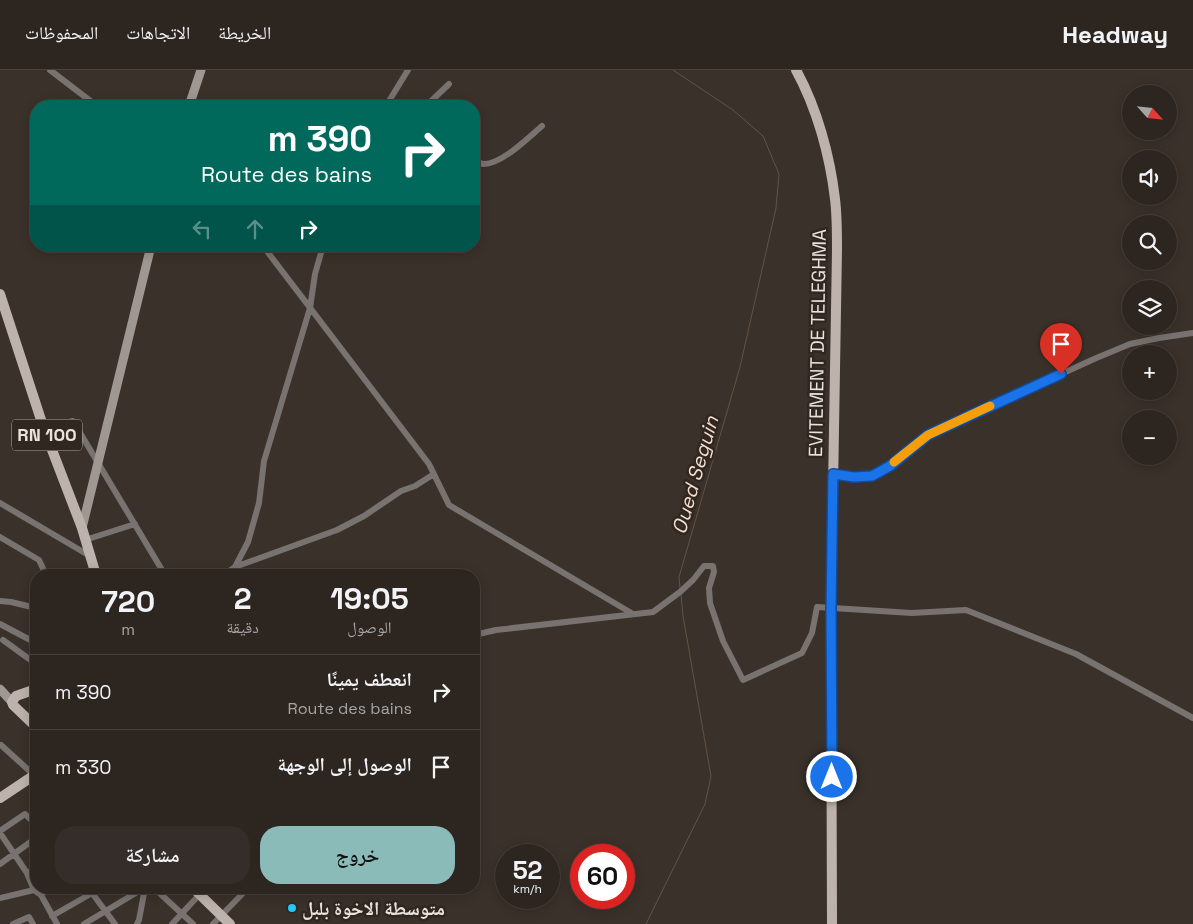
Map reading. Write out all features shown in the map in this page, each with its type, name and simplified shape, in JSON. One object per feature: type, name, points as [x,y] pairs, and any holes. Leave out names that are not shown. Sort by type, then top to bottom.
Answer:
[{"type":"main road","points":[[192,100],[201,70]]},
{"type":"main road","name":"EVITEMENT DE TELEGHMA","points":[[796,70],[814,112],[829,162],[836,200],[838,249],[831,609],[832,924]]},
{"type":"main road","points":[[82,528],[150,252]]},
{"type":"main road","name":"RN 100","points":[[0,294],[44,428],[82,528],[94,569]]},
{"type":"main road","points":[[0,689],[30,721]]},
{"type":"main road","points":[[12,702],[16,696],[30,690]]},
{"type":"main road","points":[[0,797],[30,777]]},
{"type":"main road","points":[[202,894],[230,924]]},
{"type":"street","points":[[50,70],[89,100]]},
{"type":"street","points":[[390,100],[408,70]]},
{"type":"street","points":[[434,100],[448,84]]},
{"type":"street","points":[[480,163],[491,163],[514,151],[542,126]]},
{"type":"street","points":[[268,252],[429,464],[449,505],[633,614]]},
{"type":"street","points":[[235,567],[248,542],[260,503],[264,461],[310,308],[315,274],[321,252]]},
{"type":"street","points":[[0,321],[12,328]]},
{"type":"street","points":[[833,474],[854,477],[872,476],[890,466],[928,435],[1085,363],[1130,344],[1193,333]]},
{"type":"street","points":[[44,428],[74,421],[162,569]]},
{"type":"street","points":[[232,569],[337,530],[364,516],[401,491],[415,486],[434,474]]},
{"type":"street","points":[[0,503],[90,556]]},
{"type":"street","points":[[85,540],[136,524]]},
{"type":"street","points":[[0,537],[40,560],[44,569]]},
{"type":"street","points":[[480,634],[496,630],[653,612],[668,602],[693,580],[704,566],[713,566],[714,572],[709,588],[710,603],[723,641],[743,680],[802,653],[812,633],[817,607],[912,613],[966,610],[1076,654],[1193,718]]},
{"type":"street","points":[[0,601],[30,607]]},
{"type":"street","points":[[0,624],[30,640]]},
{"type":"street","points":[[11,631],[2,642],[30,660]]},
{"type":"street","points":[[2,745],[30,770]]},
{"type":"street","points":[[30,819],[25,814],[0,832],[30,880]]},
{"type":"street","points":[[0,864],[30,843]]},
{"type":"street","points":[[0,898],[30,891]]},
{"type":"street","points":[[52,916],[90,894]]},
{"type":"street","points":[[93,894],[115,924]]},
{"type":"street","points":[[84,924],[134,894]]},
{"type":"street","points":[[137,924],[143,894]]},
{"type":"street","points":[[161,894],[193,924]]},
{"type":"street","points":[[172,924],[195,894]]},
{"type":"street","points":[[213,924],[242,894]]},
{"type":"street","points":[[41,895],[57,924]]},
{"type":"street","points":[[13,924],[29,917],[34,924]]},
{"type":"waterway","name":"Oued Seguin","points":[[673,70],[733,110],[763,136],[779,174],[776,208],[740,367],[679,577],[680,588]]},
{"type":"waterway","name":"Oued Seguin","points":[[646,924],[705,804],[711,776],[683,616],[681,594]]},
{"type":"slow traffic","points":[[894,462],[910,447],[928,435],[990,406]]},
{"type":"place","name":"متوسطة الاخوة بلبل","points":[[292,908]]},
{"type":"route","points":[[832,777],[831,609],[833,474],[854,477],[872,476],[890,466],[910,447],[928,435],[1061,374]]}]
